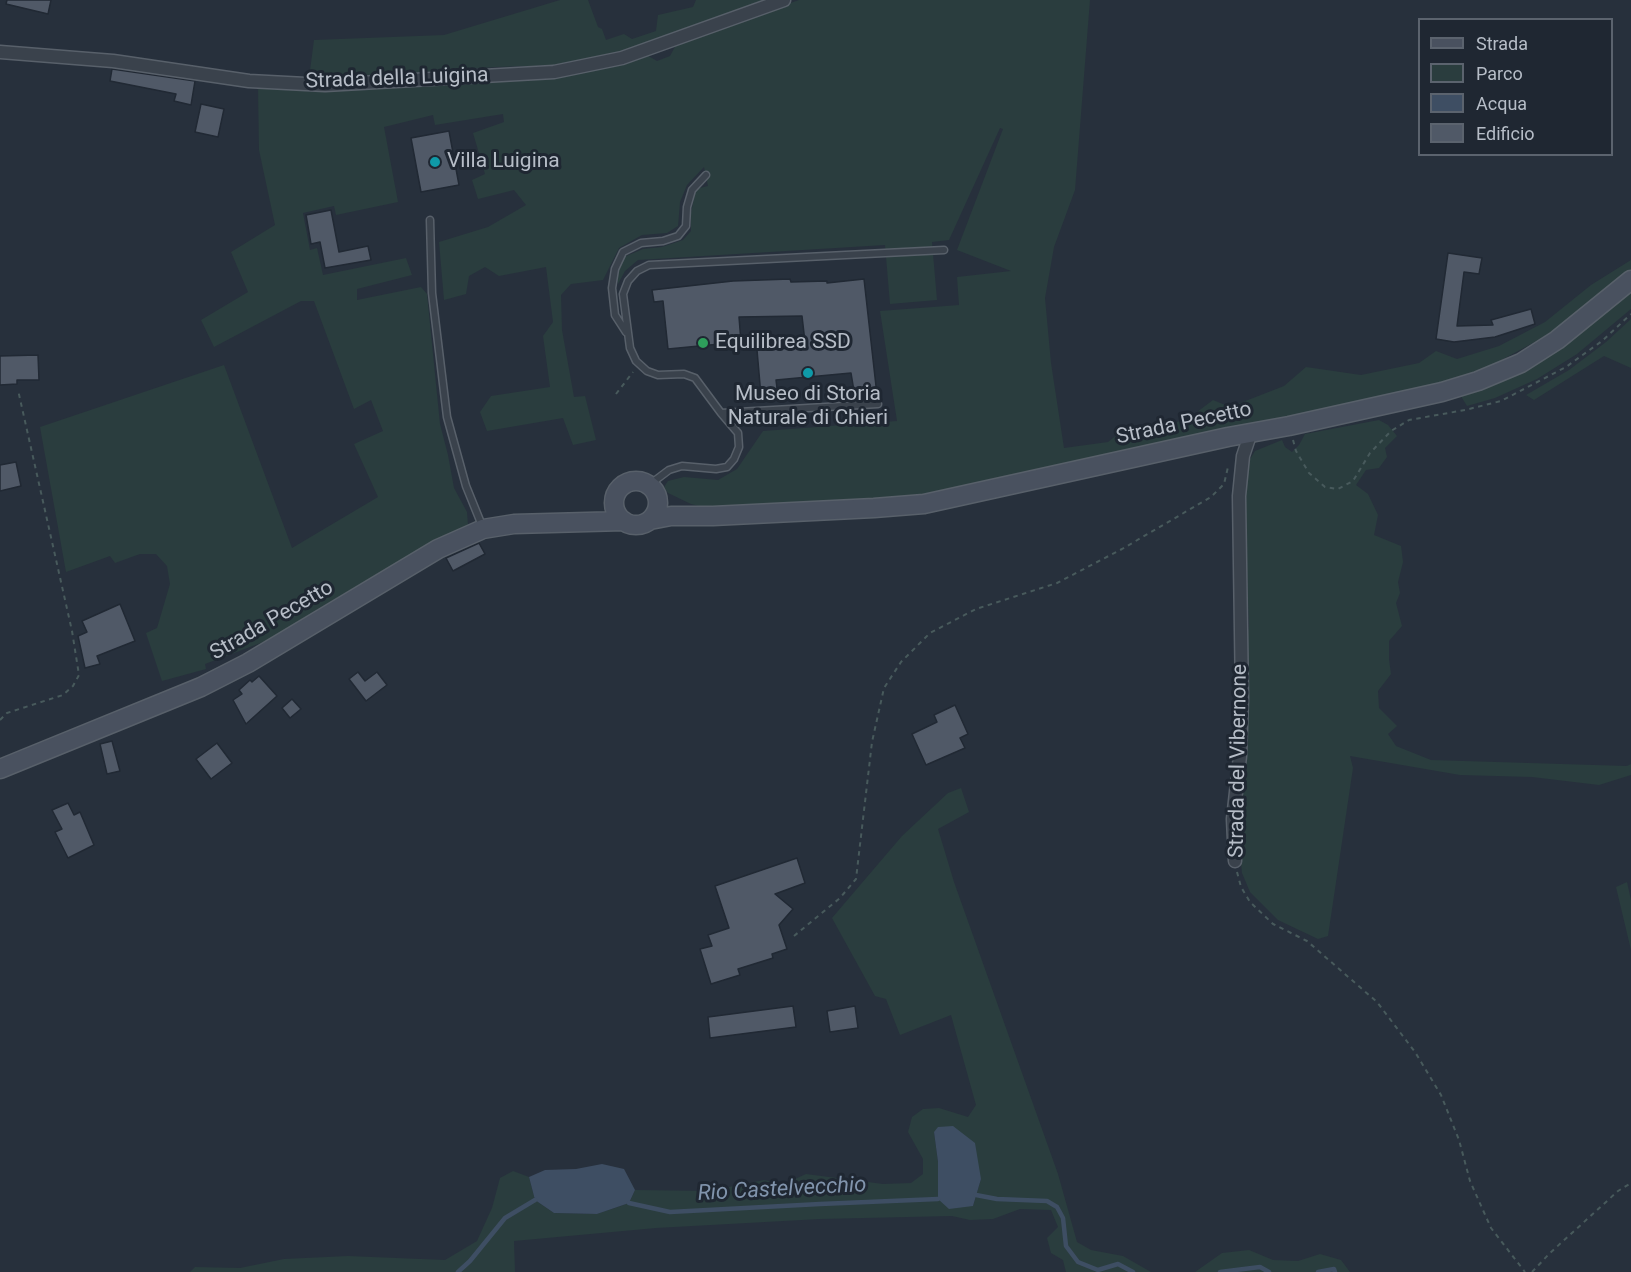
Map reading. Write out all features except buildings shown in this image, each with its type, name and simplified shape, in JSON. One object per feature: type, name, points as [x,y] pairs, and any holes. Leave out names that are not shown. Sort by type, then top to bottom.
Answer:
[{"type":"main road","name":"Strada Pecetto","points":[[0,769],[201,687],[248,663],[438,549],[483,529],[514,524],[566,522],[624,521],[637,525],[671,516],[713,516],[924,504],[1228,436],[1289,426],[1442,392],[1521,363],[1557,340],[1631,279]]},
{"type":"main road","name":"Strada Pecetto","points":[[566,522],[601,509],[615,497],[618,490],[629,482],[643,482],[682,507],[713,516]]},
{"type":"main road","points":[[650,520],[657,508],[653,490]]},
{"type":"main road","points":[[615,497],[616,510],[624,521]]},
{"type":"street","name":"Strada della Luigina","points":[[0,52],[113,61],[249,81],[325,86],[554,72],[622,58],[784,0]]},
{"type":"street","name":"Strada del Vibernone","points":[[1235,861],[1233,819],[1240,756],[1242,698],[1239,496],[1243,456],[1251,432]]},
{"type":"lane","points":[[628,335],[615,315],[612,288],[615,268],[623,252],[641,243],[663,242],[678,236],[686,226],[687,207],[692,190],[706,175]]},
{"type":"lane","points":[[430,220],[432,292],[447,417],[466,486],[483,529]]},
{"type":"lane","points":[[653,490],[669,470],[682,466],[716,469],[727,467],[734,459],[739,447],[738,433],[695,378],[684,374],[658,375],[647,371],[639,364],[630,348],[623,294],[628,281],[638,271],[649,266],[944,250]]},
{"type":"lane","points":[[722,413],[878,404]]},
{"type":"path","points":[[1289,426],[1296,451],[1309,473],[1325,487],[1338,489],[1353,481],[1370,453],[1391,431],[1409,420],[1501,401],[1566,367],[1602,341],[1631,314]]},
{"type":"path","points":[[616,394],[639,364]]},
{"type":"path","points":[[0,720],[7,713],[63,695],[73,686],[79,675],[70,619],[18,390]]},
{"type":"path","points":[[794,936],[840,898],[856,879],[872,742],[884,688],[901,662],[930,633],[976,609],[1058,583],[1211,497],[1224,484],[1230,459],[1228,436]]},
{"type":"path","name":"Strada del Vibernone","points":[[1235,861],[1241,887],[1250,902],[1274,924],[1307,940],[1377,1002],[1415,1052],[1441,1095],[1459,1140],[1470,1182],[1491,1228],[1526,1272]]},
{"type":"path","points":[[1532,1272],[1611,1198],[1631,1183]]},
{"type":"green space","points":[[560,0],[588,0],[598,27],[602,29],[606,40],[624,34],[632,39],[656,31],[658,15],[693,7],[696,0],[763,0],[658,40],[609,55],[563,65],[309,78],[314,40],[444,35]]},
{"type":"green space","points":[[799,0],[1090,0],[1075,190],[1054,247],[1045,298],[1051,363],[1064,448],[1108,442],[1122,431],[1150,434],[1193,415],[1213,400],[1230,407],[1284,386],[1306,367],[1361,375],[1419,363],[1436,351],[1457,359],[1499,346],[1545,322],[1591,285],[1631,260],[1631,273],[1588,308],[1542,338],[1483,370],[1439,386],[964,488],[884,501],[715,510],[691,504],[668,493],[664,487],[668,481],[684,477],[718,480],[737,469],[763,431],[897,421],[880,311],[959,305],[957,277],[1011,271],[957,250],[1003,129],[1000,128],[949,240],[932,242],[937,300],[890,304],[885,245],[638,260],[625,271],[618,284],[617,274],[624,257],[643,249],[662,247],[683,240],[691,231],[691,213],[696,189],[708,186],[704,167],[687,185],[680,202],[678,226],[667,233],[642,235],[619,248],[603,280],[571,284],[561,295],[562,330],[574,397],[585,396],[596,440],[573,445],[563,418],[487,431],[480,412],[491,396],[550,387],[543,336],[553,322],[546,267],[499,276],[485,267],[469,276],[466,294],[444,300],[439,242],[488,227],[526,205],[514,190],[478,199],[472,180],[485,174],[473,133],[504,122],[503,114],[435,125],[433,115],[384,127],[398,202],[336,215],[334,206],[303,213],[310,250],[317,248],[323,275],[406,258],[412,275],[357,289],[357,300],[421,287],[427,294],[440,424],[454,488],[467,512],[468,525],[396,563],[271,639],[205,664],[206,669],[162,681],[146,633],[157,628],[170,584],[167,566],[156,554],[140,554],[115,563],[110,556],[66,572],[40,427],[224,365],[292,548],[378,497],[354,444],[383,431],[371,400],[354,409],[314,301],[301,301],[214,347],[201,320],[248,292],[231,252],[275,225],[259,150],[258,87],[318,92],[563,77],[606,67],[645,54],[657,61],[670,56],[677,43]]},
{"type":"green space","points":[[1631,287],[1631,309],[1577,354],[1537,379],[1495,398],[1467,406],[1459,393]]},
{"type":"green space","points":[[1631,319],[1631,368],[1604,356],[1534,400],[1526,395],[1569,370],[1606,342]]},
{"type":"green space","points":[[1379,420],[1388,425],[1397,436],[1385,448],[1387,457],[1379,468],[1366,470],[1356,485],[1368,494],[1378,515],[1374,535],[1401,546],[1403,562],[1398,582],[1400,593],[1396,603],[1402,626],[1389,641],[1391,674],[1378,691],[1379,708],[1397,726],[1388,734],[1396,746],[1431,760],[1627,766],[1631,764],[1631,775],[1599,785],[1532,777],[1460,775],[1350,756],[1353,768],[1328,936],[1318,939],[1278,920],[1250,892],[1242,873],[1237,821],[1245,660],[1249,625],[1244,495],[1247,464],[1255,451],[1282,440],[1285,447],[1292,452],[1305,434]]},
{"type":"green space","points":[[961,788],[969,812],[938,829],[954,882],[1058,1174],[1077,1242],[1091,1250],[1123,1256],[1151,1272],[1066,1272],[1063,1260],[1051,1253],[1047,1238],[1058,1227],[1051,1210],[1020,1209],[993,1219],[970,1220],[952,1216],[820,1219],[656,1228],[514,1241],[515,1272],[190,1272],[195,1267],[240,1268],[284,1259],[348,1256],[445,1260],[477,1241],[492,1208],[500,1178],[513,1171],[529,1177],[535,1200],[554,1213],[597,1214],[629,1203],[635,1190],[709,1191],[764,1180],[784,1184],[806,1174],[883,1184],[911,1183],[923,1174],[923,1159],[908,1132],[912,1117],[923,1109],[939,1108],[968,1117],[976,1105],[951,1015],[900,1035],[886,999],[875,996],[832,918],[902,836],[948,793]],"holes":[[[934,1132],[981,1179],[973,1206],[938,1199],[938,1162]]]},
{"type":"green space","points":[[1627,882],[1631,900],[1631,950],[1616,887]]},
{"type":"green space","points":[[1249,1250],[1273,1260],[1298,1261],[1320,1254],[1341,1260],[1350,1272],[1195,1272],[1222,1253]]},
{"type":"water","points":[[953,1126],[975,1143],[981,1179],[973,1206],[949,1209],[938,1199],[938,1162],[934,1132],[938,1127]]},
{"type":"water","points":[[602,1164],[624,1169],[635,1190],[629,1203],[597,1214],[554,1213],[535,1200],[529,1177],[545,1170],[576,1169]]},
{"type":"waterway","name":"Rio Castelvecchio","points":[[976,1195],[997,1199],[1047,1201],[1057,1207],[1063,1218],[1066,1246],[1078,1262],[1098,1270],[1118,1264],[1133,1272]]},
{"type":"waterway","name":"Rio Castelvecchio","points":[[629,1203],[670,1212],[938,1199]]},
{"type":"waterway","name":"Rio Castelvecchio","points":[[458,1272],[470,1261],[505,1218],[535,1200]]},
{"type":"waterway","name":"Rio Castelvecchio","points":[[1220,1272],[1260,1267],[1269,1272]]},
{"type":"waterway","name":"Rio Castelvecchio","points":[[1318,1272],[1334,1269],[1335,1272]]},
{"type":"place","name":"Villa Luigina","points":[[435,162]]},
{"type":"place","name":"Equilibrea SSD","points":[[703,343]]},
{"type":"place","name":"Museo di Storia Naturale di Chieri","points":[[808,373]]}]
